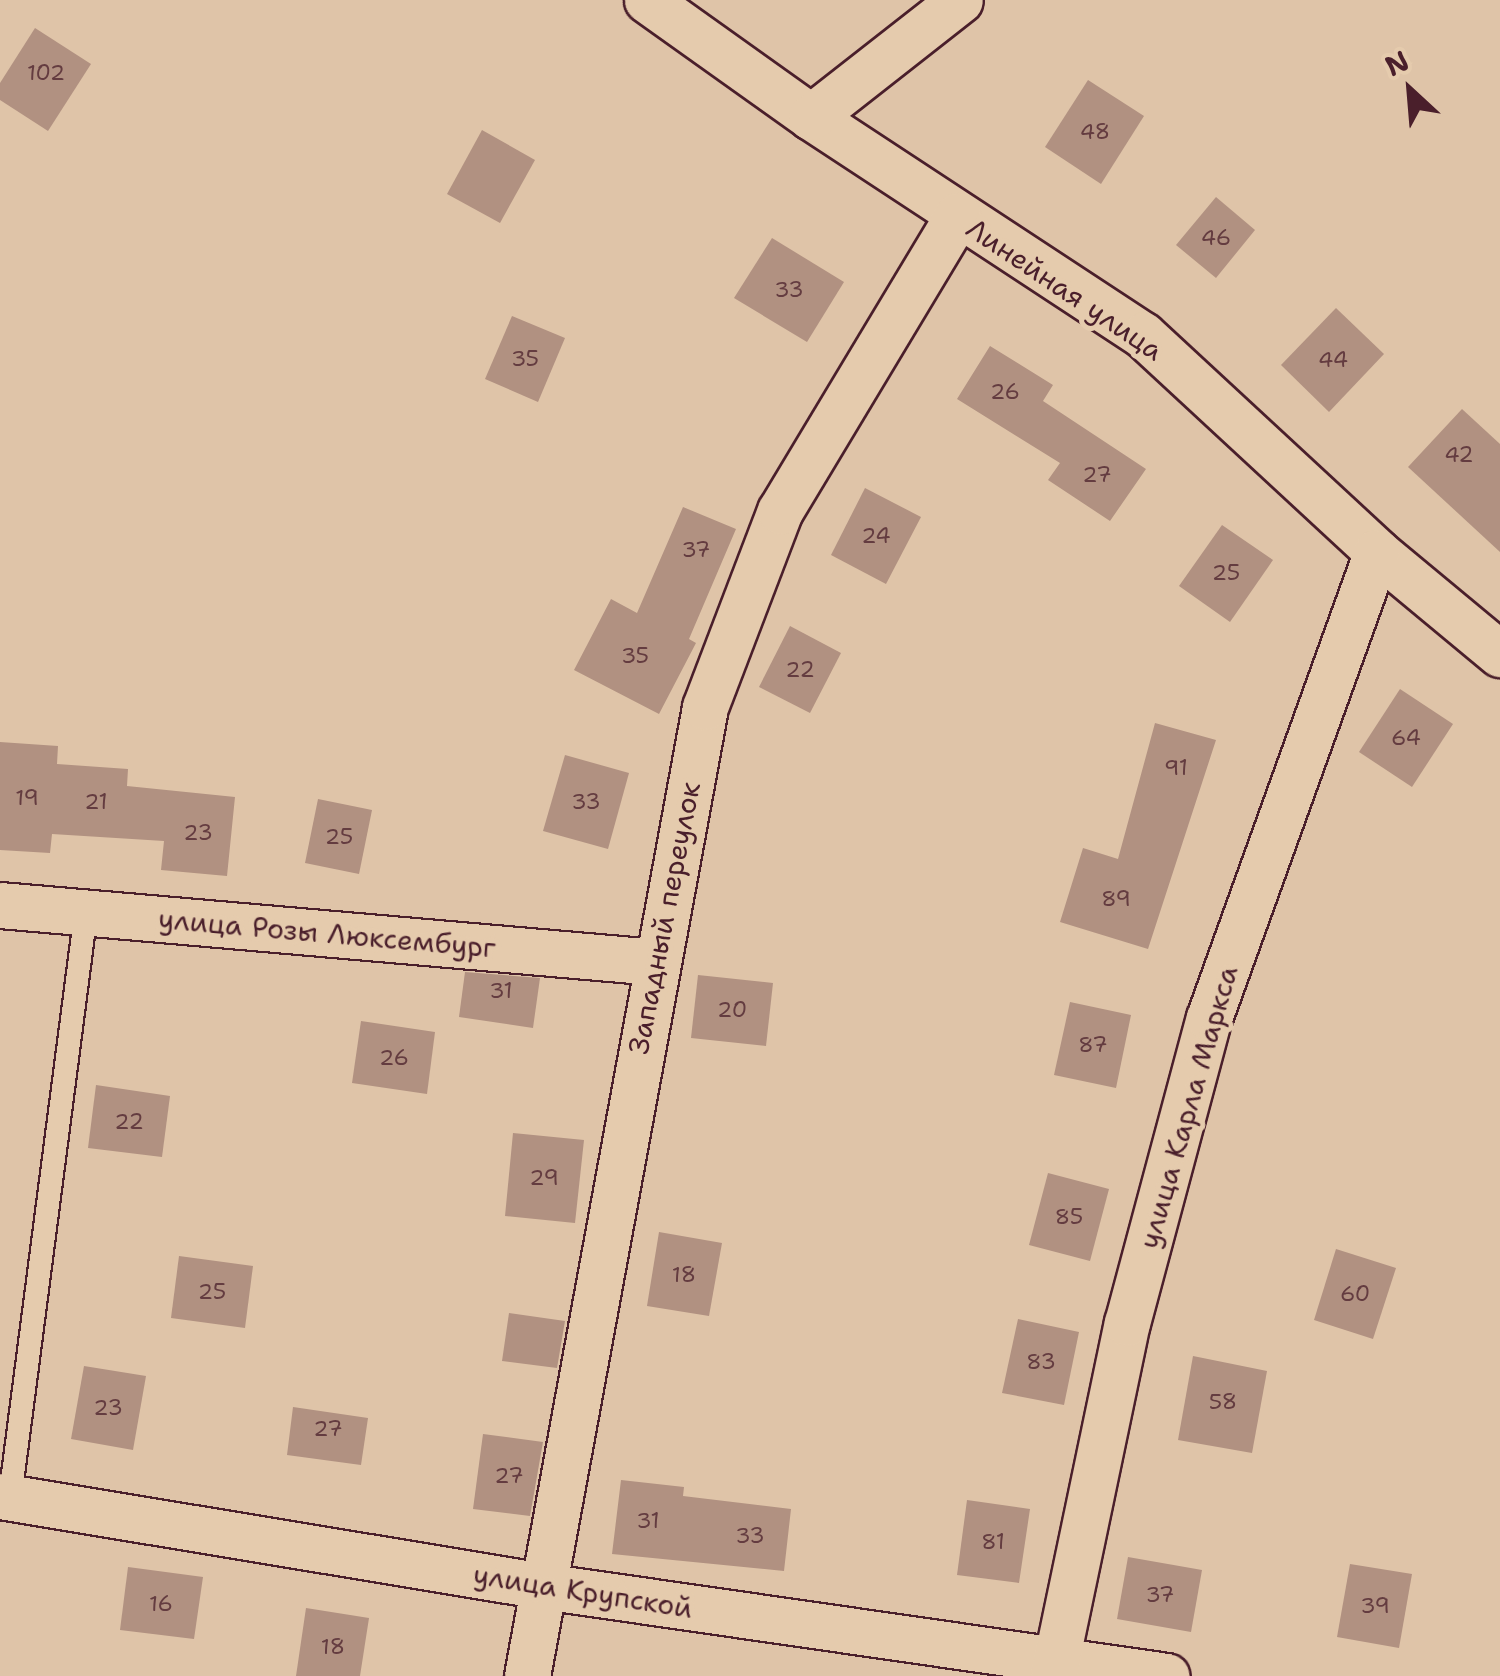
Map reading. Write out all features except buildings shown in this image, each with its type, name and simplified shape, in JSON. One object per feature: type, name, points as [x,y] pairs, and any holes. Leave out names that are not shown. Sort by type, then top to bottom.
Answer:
[{"type":"street","name":"Линейная улица","points":[[647,0],[811,117],[1143,336],[1376,552],[1500,654]]},
{"type":"street","points":[[811,117],[960,0]]},
{"type":"street","name":"Западный переулок","points":[[527,1676],[655,962],[705,707],[780,511],[958,215]]},
{"type":"street","name":"улица Карла Маркса","points":[[1054,1670],[1128,1323],[1209,1018],[1376,552]]},
{"type":"street","name":"улица Розы Люксембург","points":[[0,905],[655,962]]},
{"type":"street","name":"улица Крупской","points":[[5,1496],[1054,1670],[1167,1676]]},
{"type":"lane","points":[[5,1496],[86,912]]}]
